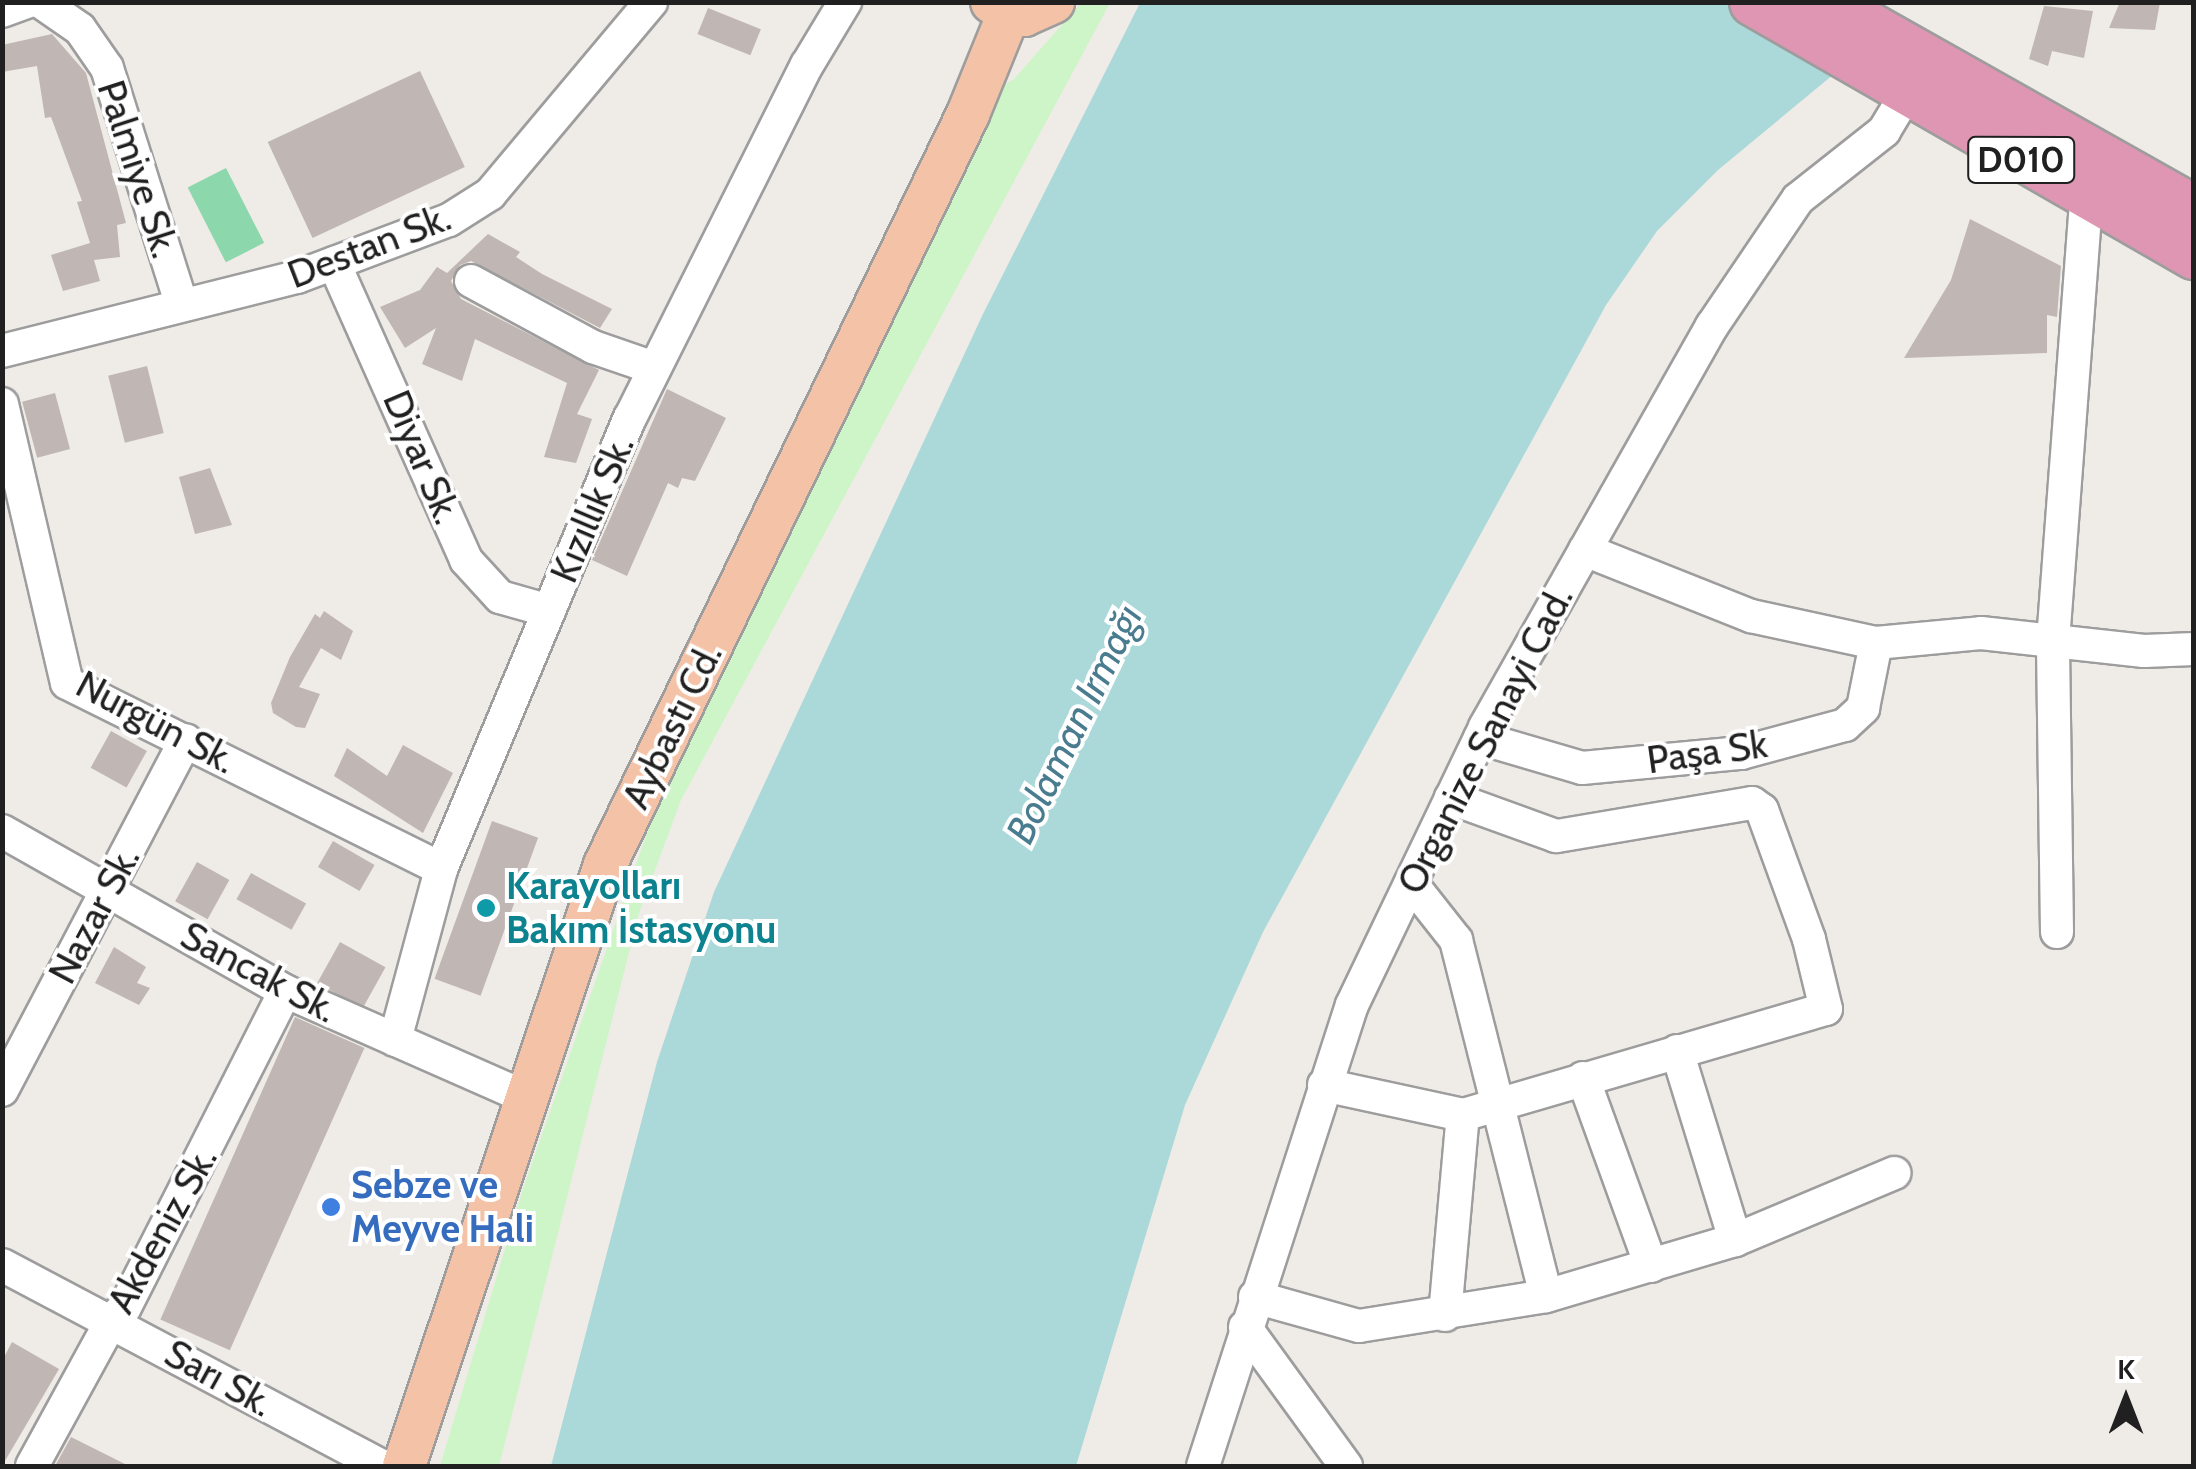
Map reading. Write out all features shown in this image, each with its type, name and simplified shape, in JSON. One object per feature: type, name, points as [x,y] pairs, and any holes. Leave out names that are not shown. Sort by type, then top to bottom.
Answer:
[{"type":"highway","name":"D010","points":[[1754,2],[1866,46],[2194,210]]},
{"type":"highway","name":"D010","points":[[1825,2],[1908,92],[2086,198],[2194,255]]},
{"type":"main road","points":[[1001,8],[1039,12],[1054,2]]},
{"type":"main road","name":"Aybastı Cd.","points":[[404,1466],[523,1096],[605,865],[968,114],[1001,8]]},
{"type":"street","points":[[2,10],[27,2]]},
{"type":"street","name":"Palmiye Sk.","points":[[40,2],[80,29],[107,68],[181,304]]},
{"type":"street","name":"Destan Sk.","points":[[2,351],[334,263],[449,220],[490,194],[651,2]]},
{"type":"street","name":"Kızıllık Sk.","points":[[395,1040],[442,870],[654,368],[845,2]]},
{"type":"street","name":"Organize Sanayi Cad.","points":[[1203,1466],[1352,1005],[1480,738],[1712,326],[1798,199],[1884,132],[1908,92]]},
{"type":"street","points":[[2058,932],[2053,641],[2086,198]]},
{"type":"street","name":"Diyar Sk.","points":[[334,263],[466,560],[500,596],[550,611]]},
{"type":"street","points":[[471,281],[593,346],[654,368]]},
{"type":"street","name":"Nurgün Sk.","points":[[2,404],[67,683],[442,870]]},
{"type":"street","points":[[1585,550],[1751,616],[1876,643],[1981,633],[2194,649]]},
{"type":"street","name":"Paşa Sk","points":[[1480,738],[1582,768],[1741,752],[1845,725],[1863,708],[1876,643]]},
{"type":"street","name":"Nazar Sk.","points":[[2,1090],[186,740]]},
{"type":"street","points":[[1324,1084],[1463,1115],[1826,1009],[1762,810],[1738,802],[1556,836],[1451,798]]},
{"type":"street","name":"Sancak Sk.","points":[[2,832],[285,991],[523,1096]]},
{"type":"street","points":[[1410,882],[1456,940],[1546,1296]]},
{"type":"street","name":"Akdeniz Sk.","points":[[32,1466],[112,1320],[134,1290],[285,991]]},
{"type":"street","points":[[1677,1051],[1734,1240]]},
{"type":"street","points":[[1583,1078],[1651,1266]]},
{"type":"street","points":[[1445,1315],[1463,1115]]},
{"type":"street","points":[[1250,1312],[1359,1326],[1546,1296],[1734,1240],[1894,1172]]},
{"type":"street","name":"Sarı Sk.","points":[[2,1265],[382,1466]]},
{"type":"street","points":[[1250,1312],[1346,1466]]},
{"type":"green space","points":[[1081,3],[1110,3],[681,800],[639,913],[499,1466],[440,1466],[522,1192],[648,830],[770,560],[998,88],[1014,79]]},
{"type":"green space","points":[[226,168],[264,243],[226,262],[188,188]]},
{"type":"water","name":"Bolaman Irmağı","points":[[1140,3],[1846,3],[1834,74],[1718,170],[1657,231],[1606,305],[1263,932],[1185,1105],[1076,1466],[551,1466],[657,1062],[714,892],[983,314]]},
{"type":"building","points":[[2120,2],[2160,2],[2155,30],[2109,28]]},
{"type":"building","points":[[2044,6],[2093,11],[2084,58],[2052,51],[2048,66],[2029,59]]},
{"type":"building","points":[[708,8],[761,29],[750,55],[698,34]]},
{"type":"building","points":[[52,34],[86,73],[126,223],[117,225],[120,257],[94,260],[100,281],[63,291],[51,255],[90,243],[77,202],[82,201],[51,117],[45,118],[37,66],[2,72],[2,45]]},
{"type":"building","points":[[420,71],[465,167],[313,238],[268,142]]},
{"type":"building","points":[[1970,219],[2061,266],[2057,317],[2047,315],[2047,353],[1904,358],[1951,280]]},
{"type":"building","points":[[488,234],[520,252],[516,257],[542,274],[612,309],[600,328],[471,261],[460,265],[451,281],[461,299],[599,370],[577,414],[592,419],[576,463],[544,457],[567,383],[475,339],[462,381],[422,364],[436,328],[405,348],[380,307],[420,290],[437,267],[447,273]]},
{"type":"building","points":[[147,366],[164,433],[125,443],[108,376]]},
{"type":"building","points":[[667,389],[726,418],[695,481],[682,478],[678,488],[668,483],[627,576],[592,560]]},
{"type":"building","points":[[55,393],[70,449],[37,458],[22,402]]},
{"type":"building","points":[[210,468],[232,525],[195,534],[179,477]]},
{"type":"building","points":[[324,611],[353,631],[341,660],[321,648],[299,687],[320,694],[305,728],[296,727],[273,713],[271,703],[290,657],[315,614],[320,618]]},
{"type":"building","points":[[111,731],[147,751],[126,788],[91,768]]},
{"type":"building","points":[[403,745],[453,773],[423,833],[334,776],[347,748],[387,776]]},
{"type":"building","name":"Karayolları Bakım İstasyonu","points":[[492,821],[538,838],[481,996],[435,979]]},
{"type":"building","points":[[333,841],[375,865],[360,891],[318,867]]},
{"type":"building","points":[[197,862],[229,880],[208,919],[175,901]]},
{"type":"building","points":[[251,873],[306,904],[292,930],[236,899]]},
{"type":"building","points":[[340,942],[385,967],[363,1008],[317,983]]},
{"type":"building","points":[[114,947],[146,967],[137,983],[150,988],[139,1005],[95,983]]},
{"type":"building","points":[[295,1017],[364,1048],[230,1350],[160,1319]]},
{"type":"building","points":[[12,1342],[59,1369],[2,1466],[2,1361]]},
{"type":"building","points":[[71,1437],[129,1466],[55,1466]]},
{"type":"place","name":"Karayolları Bakım İstasyonu","points":[[486,908]]},
{"type":"place","name":"Sebze ve Meyve Hali","points":[[331,1207]]}]
